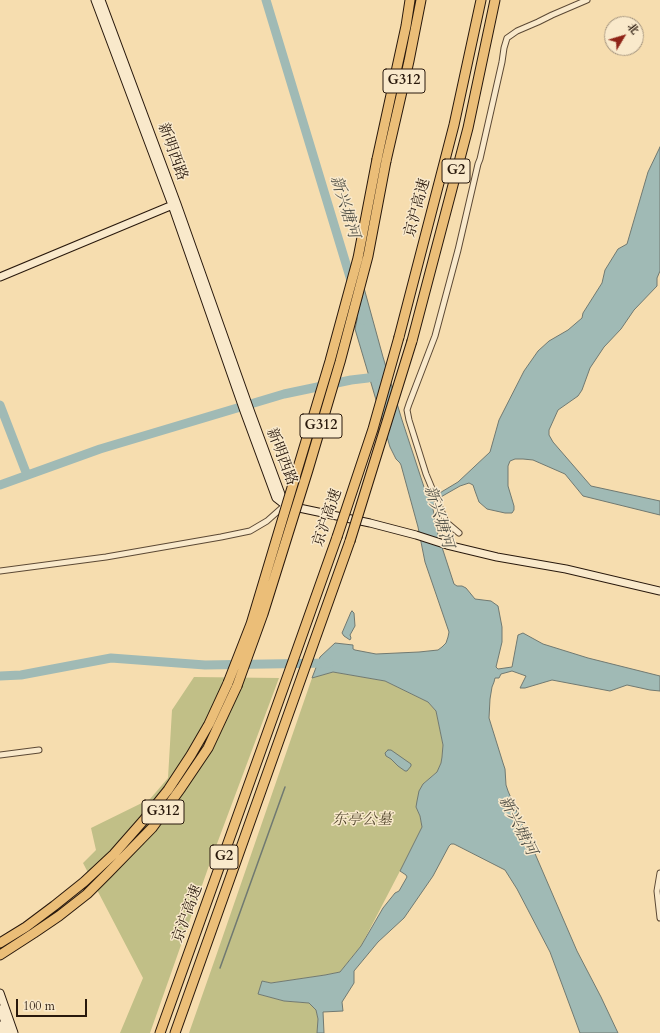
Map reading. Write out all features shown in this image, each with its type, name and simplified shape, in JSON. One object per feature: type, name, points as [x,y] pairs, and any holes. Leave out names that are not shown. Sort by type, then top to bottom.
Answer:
[{"type":"highway","name":"G312","points":[[0,955],[59,916],[108,873],[152,828],[208,748],[238,686],[266,607],[308,470],[340,362],[368,256],[382,160],[410,0]]},
{"type":"highway","name":"G312","points":[[0,943],[26,927],[84,882],[114,854],[144,821],[168,790],[191,755],[209,724],[228,683],[251,624],[330,360],[409,61],[421,0]]},
{"type":"highway","name":"京沪高速","points":[[160,1033],[287,680],[373,429],[399,337],[454,125],[481,0]]},
{"type":"highway","name":"京沪高速","points":[[175,1033],[350,542],[412,341],[468,128],[495,0]]},
{"type":"street","name":"新明西路","points":[[94,0],[174,204]]},
{"type":"street","name":"新明西路","points":[[102,0],[174,204],[285,505]]},
{"type":"street","points":[[459,533],[446,522],[426,474],[409,420],[407,410],[408,404],[434,336],[458,250],[507,38],[517,31],[587,0]]},
{"type":"street","points":[[0,277],[174,204]]},
{"type":"street","points":[[0,572],[106,557],[221,537],[250,530],[267,521],[285,505],[370,523],[497,557],[566,569],[660,591]]},
{"type":"street","points":[[0,755],[39,750]]},
{"type":"street","points":[[660,873],[657,891],[660,918]]},
{"type":"street","points":[[0,993],[14,1033]]},
{"type":"street","points":[[0,1009],[9,1033]]},
{"type":"street","points":[[0,1025],[3,1033]]},
{"type":"green space","name":"东亭公墓","points":[[333,672],[385,681],[428,702],[436,711],[443,745],[442,757],[437,772],[423,784],[416,807],[420,816],[422,827],[361,946],[340,972],[271,983],[262,981],[258,994],[284,1001],[309,1003],[316,1010],[318,1019],[317,1033],[189,1033],[312,678]]},
{"type":"green space","points":[[194,677],[279,678],[212,857],[150,1033],[120,1033],[143,978],[83,863],[96,850],[91,828],[150,799],[168,778],[172,710]]},
{"type":"water","points":[[660,147],[660,271],[657,278],[657,286],[634,310],[621,329],[604,347],[590,368],[582,390],[578,396],[558,410],[549,430],[549,435],[553,442],[591,486],[660,501],[660,515],[583,496],[565,474],[533,460],[523,459],[515,459],[510,461],[508,466],[508,486],[514,506],[512,513],[487,509],[479,502],[473,485],[469,483],[460,486],[439,498],[434,503],[433,509],[438,535],[454,584],[466,588],[475,599],[491,601],[498,606],[502,627],[502,642],[496,667],[498,669],[512,667],[518,635],[523,633],[543,644],[588,658],[660,676],[660,691],[627,685],[610,691],[552,680],[525,688],[520,688],[526,676],[512,671],[501,674],[499,678],[495,678],[490,699],[489,718],[505,769],[508,791],[577,951],[618,1033],[580,1033],[550,952],[517,889],[505,870],[454,844],[451,844],[433,876],[404,918],[378,942],[354,971],[354,983],[342,1002],[343,1011],[323,1012],[324,1033],[317,1033],[318,1019],[316,1010],[309,1003],[284,1001],[258,994],[262,981],[271,983],[340,972],[361,946],[383,908],[395,893],[399,891],[407,877],[400,871],[422,827],[420,816],[416,807],[419,791],[423,784],[437,772],[441,763],[443,745],[436,711],[428,702],[385,681],[333,672],[312,678],[320,657],[335,643],[353,645],[353,649],[355,650],[376,654],[419,652],[438,650],[446,643],[449,632],[425,562],[418,527],[401,465],[390,447],[355,329],[364,288],[383,357],[424,487],[430,494],[438,494],[458,482],[490,452],[499,420],[524,371],[538,351],[549,341],[568,330],[582,318],[583,313],[602,283],[605,270],[618,249],[627,244],[648,172]]},
{"type":"water","points":[[352,611],[354,613],[355,626],[350,635],[350,640],[342,633]]},
{"type":"water","points":[[388,750],[391,750],[411,764],[407,771],[386,756],[385,753]]},
{"type":"waterway","name":"新兴塘河","points":[[266,0],[363,320]]},
{"type":"waterway","points":[[0,485],[100,449],[284,394],[379,375]]},
{"type":"waterway","points":[[0,405],[27,475]]},
{"type":"waterway","points":[[0,676],[21,675],[111,658],[205,665],[329,663]]},
{"type":"waterway","points":[[220,968],[285,787]]}]
